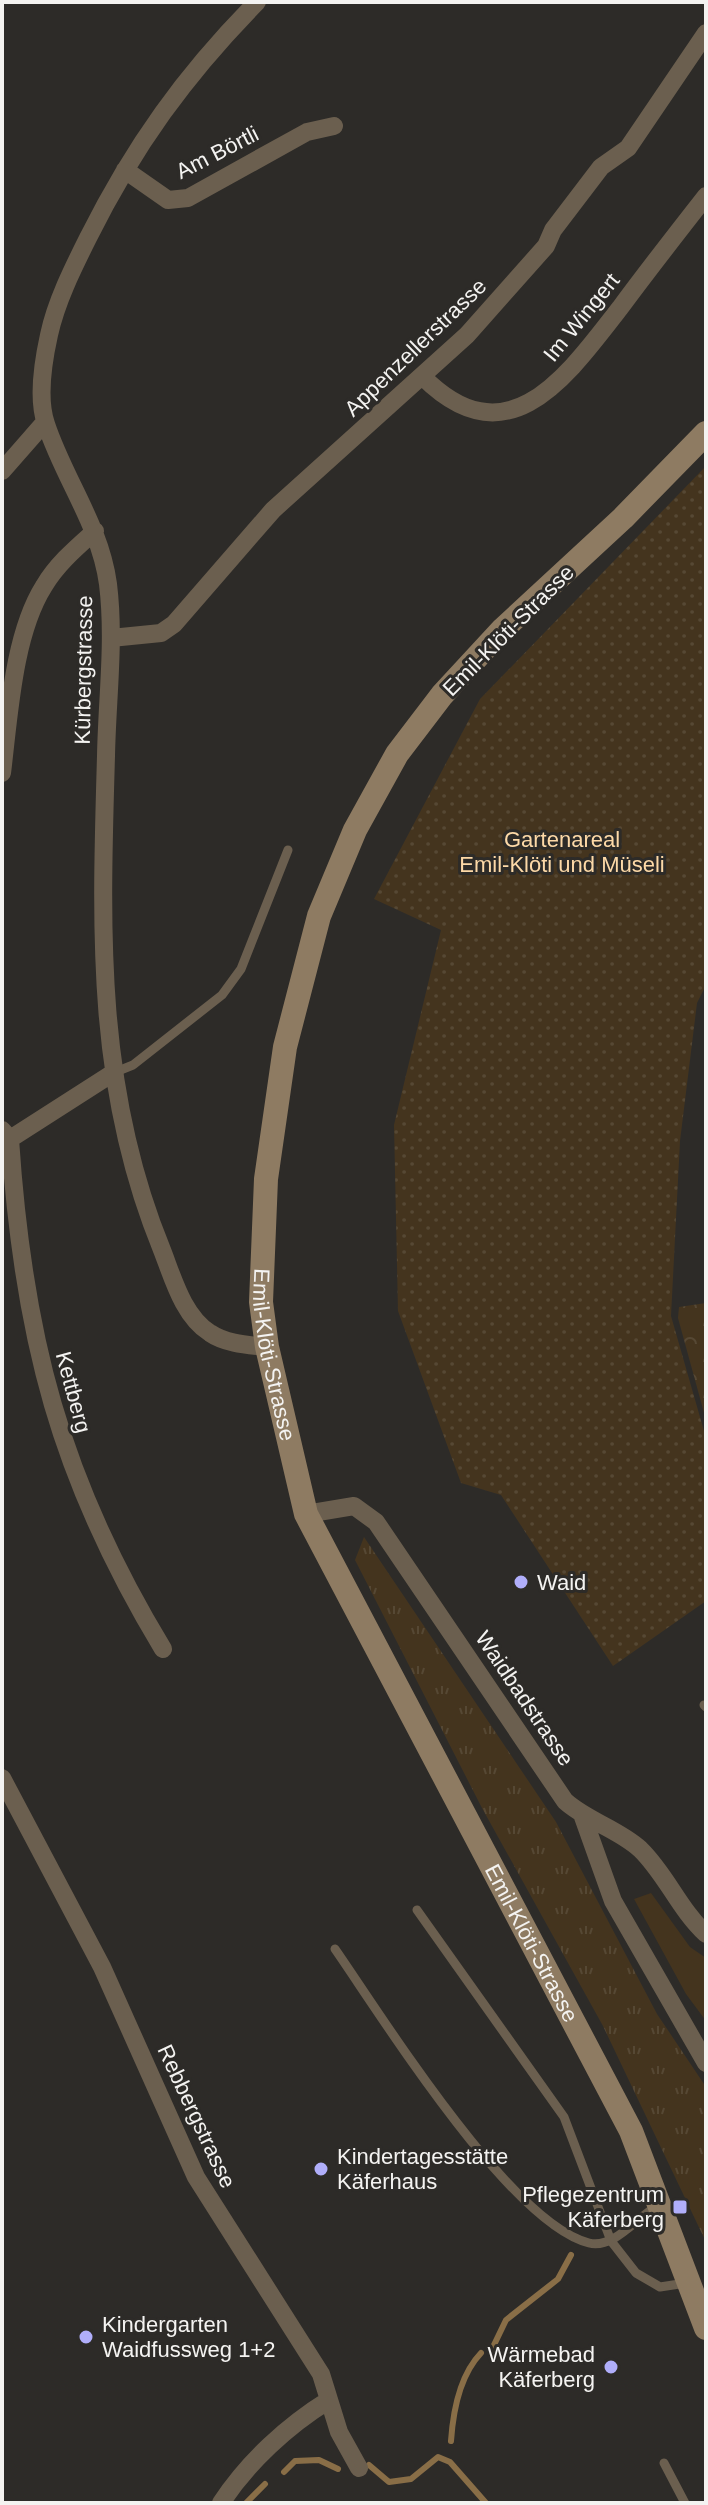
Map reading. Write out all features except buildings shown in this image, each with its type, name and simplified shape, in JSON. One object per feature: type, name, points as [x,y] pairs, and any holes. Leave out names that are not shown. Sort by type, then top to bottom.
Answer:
[{"type":"street","name":"Kürbergstrasse","points":[[257,2],[194,68],[159,113],[125,170],[80,254],[56,311],[43,373],[45,422],[95,531],[108,582],[111,638],[101,933],[104,1005],[113,1073],[146,1208],[185,1305],[210,1334],[230,1342],[267,1347]]},
{"type":"street","name":"Appenzellerstrasse","points":[[111,638],[161,633],[174,624],[273,510],[467,335],[546,246],[553,230],[601,167],[628,148],[706,33]]},
{"type":"street","name":"Am Börtli","points":[[125,170],[168,200],[188,198],[307,132],[334,126]]},
{"type":"street","name":"Im Wingert","points":[[423,377],[443,397],[474,411],[504,411],[530,404],[572,369],[706,196]]},
{"type":"street","points":[[2,471],[45,422]]},
{"type":"street","name":"Emil-Klöti-Strasse","points":[[706,433],[623,518],[503,629],[442,695],[397,754],[355,830],[319,916],[285,1047],[266,1179],[261,1302],[267,1347],[306,1514],[631,2131],[706,2328]]},
{"type":"street","points":[[2,773],[12,695],[33,608],[44,586],[66,556],[95,531]]},
{"type":"street","points":[[6,1134],[113,1073]]},
{"type":"street","name":"Kettberg","points":[[6,1134],[20,1260],[48,1395],[92,1516],[124,1584],[163,1649]]},
{"type":"street","name":"Waidbadstrasse","points":[[306,1514],[354,1506],[376,1522],[565,1801],[583,1817],[636,1846],[680,1906],[706,1934]]},
{"type":"street","name":"Rebbergstrasse","points":[[2,1778],[102,1967],[196,2177],[321,2374],[339,2432],[359,2468]]},
{"type":"street","points":[[583,1817],[613,1901],[706,2063]]},
{"type":"street","points":[[221,2503],[268,2448],[304,2415],[329,2400]]},
{"type":"lane","points":[[113,1073],[133,1065],[222,995],[241,969],[288,850]]},
{"type":"lane","points":[[417,1910],[564,2117],[611,2241],[636,2273],[660,2287],[689,2282]]},
{"type":"lane","points":[[335,1949],[472,2142],[513,2191],[555,2224],[589,2243],[611,2241],[660,2204]]},
{"type":"lane","points":[[664,2463],[685,2503]]},
{"type":"green space","name":"Gartenareal Emil-Klöti und Müseli","points":[[706,466],[706,985],[697,1003],[680,1141],[671,1316],[706,1438],[706,1601],[613,1666],[501,1495],[461,1483],[398,1311],[394,1125],[441,930],[374,899],[480,699]]},
{"type":"green space","points":[[706,1303],[706,1420],[678,1318],[679,1307]]},
{"type":"green space","points":[[364,1537],[556,1822],[657,2014],[706,2087],[706,2242],[603,2026],[482,1808],[355,1560]]},
{"type":"green space","points":[[651,1893],[690,1947],[706,1958],[706,2021],[686,1994],[634,1899]]},
{"type":"waterway","points":[[493,2347],[506,2320],[558,2279],[571,2255]]},
{"type":"waterway","points":[[451,2441],[459,2394],[468,2372],[481,2353]]},
{"type":"waterway","points":[[369,2465],[389,2482],[411,2479],[438,2457],[450,2462],[486,2503]]},
{"type":"waterway","points":[[284,2472],[295,2461],[319,2460],[338,2469]]},
{"type":"waterway","points":[[246,2503],[265,2484]]},
{"type":"place","name":"Waid","points":[[521,1582]]},
{"type":"place","name":"Kindertagesstätte Käferhaus","points":[[321,2169]]},
{"type":"place","name":"Pflegezentrum Käferberg","points":[[680,2207]]},
{"type":"place","name":"Kindergarten Waidfussweg 1+2","points":[[86,2337]]},
{"type":"place","name":"Wärmebad Käferberg","points":[[611,2367]]}]
